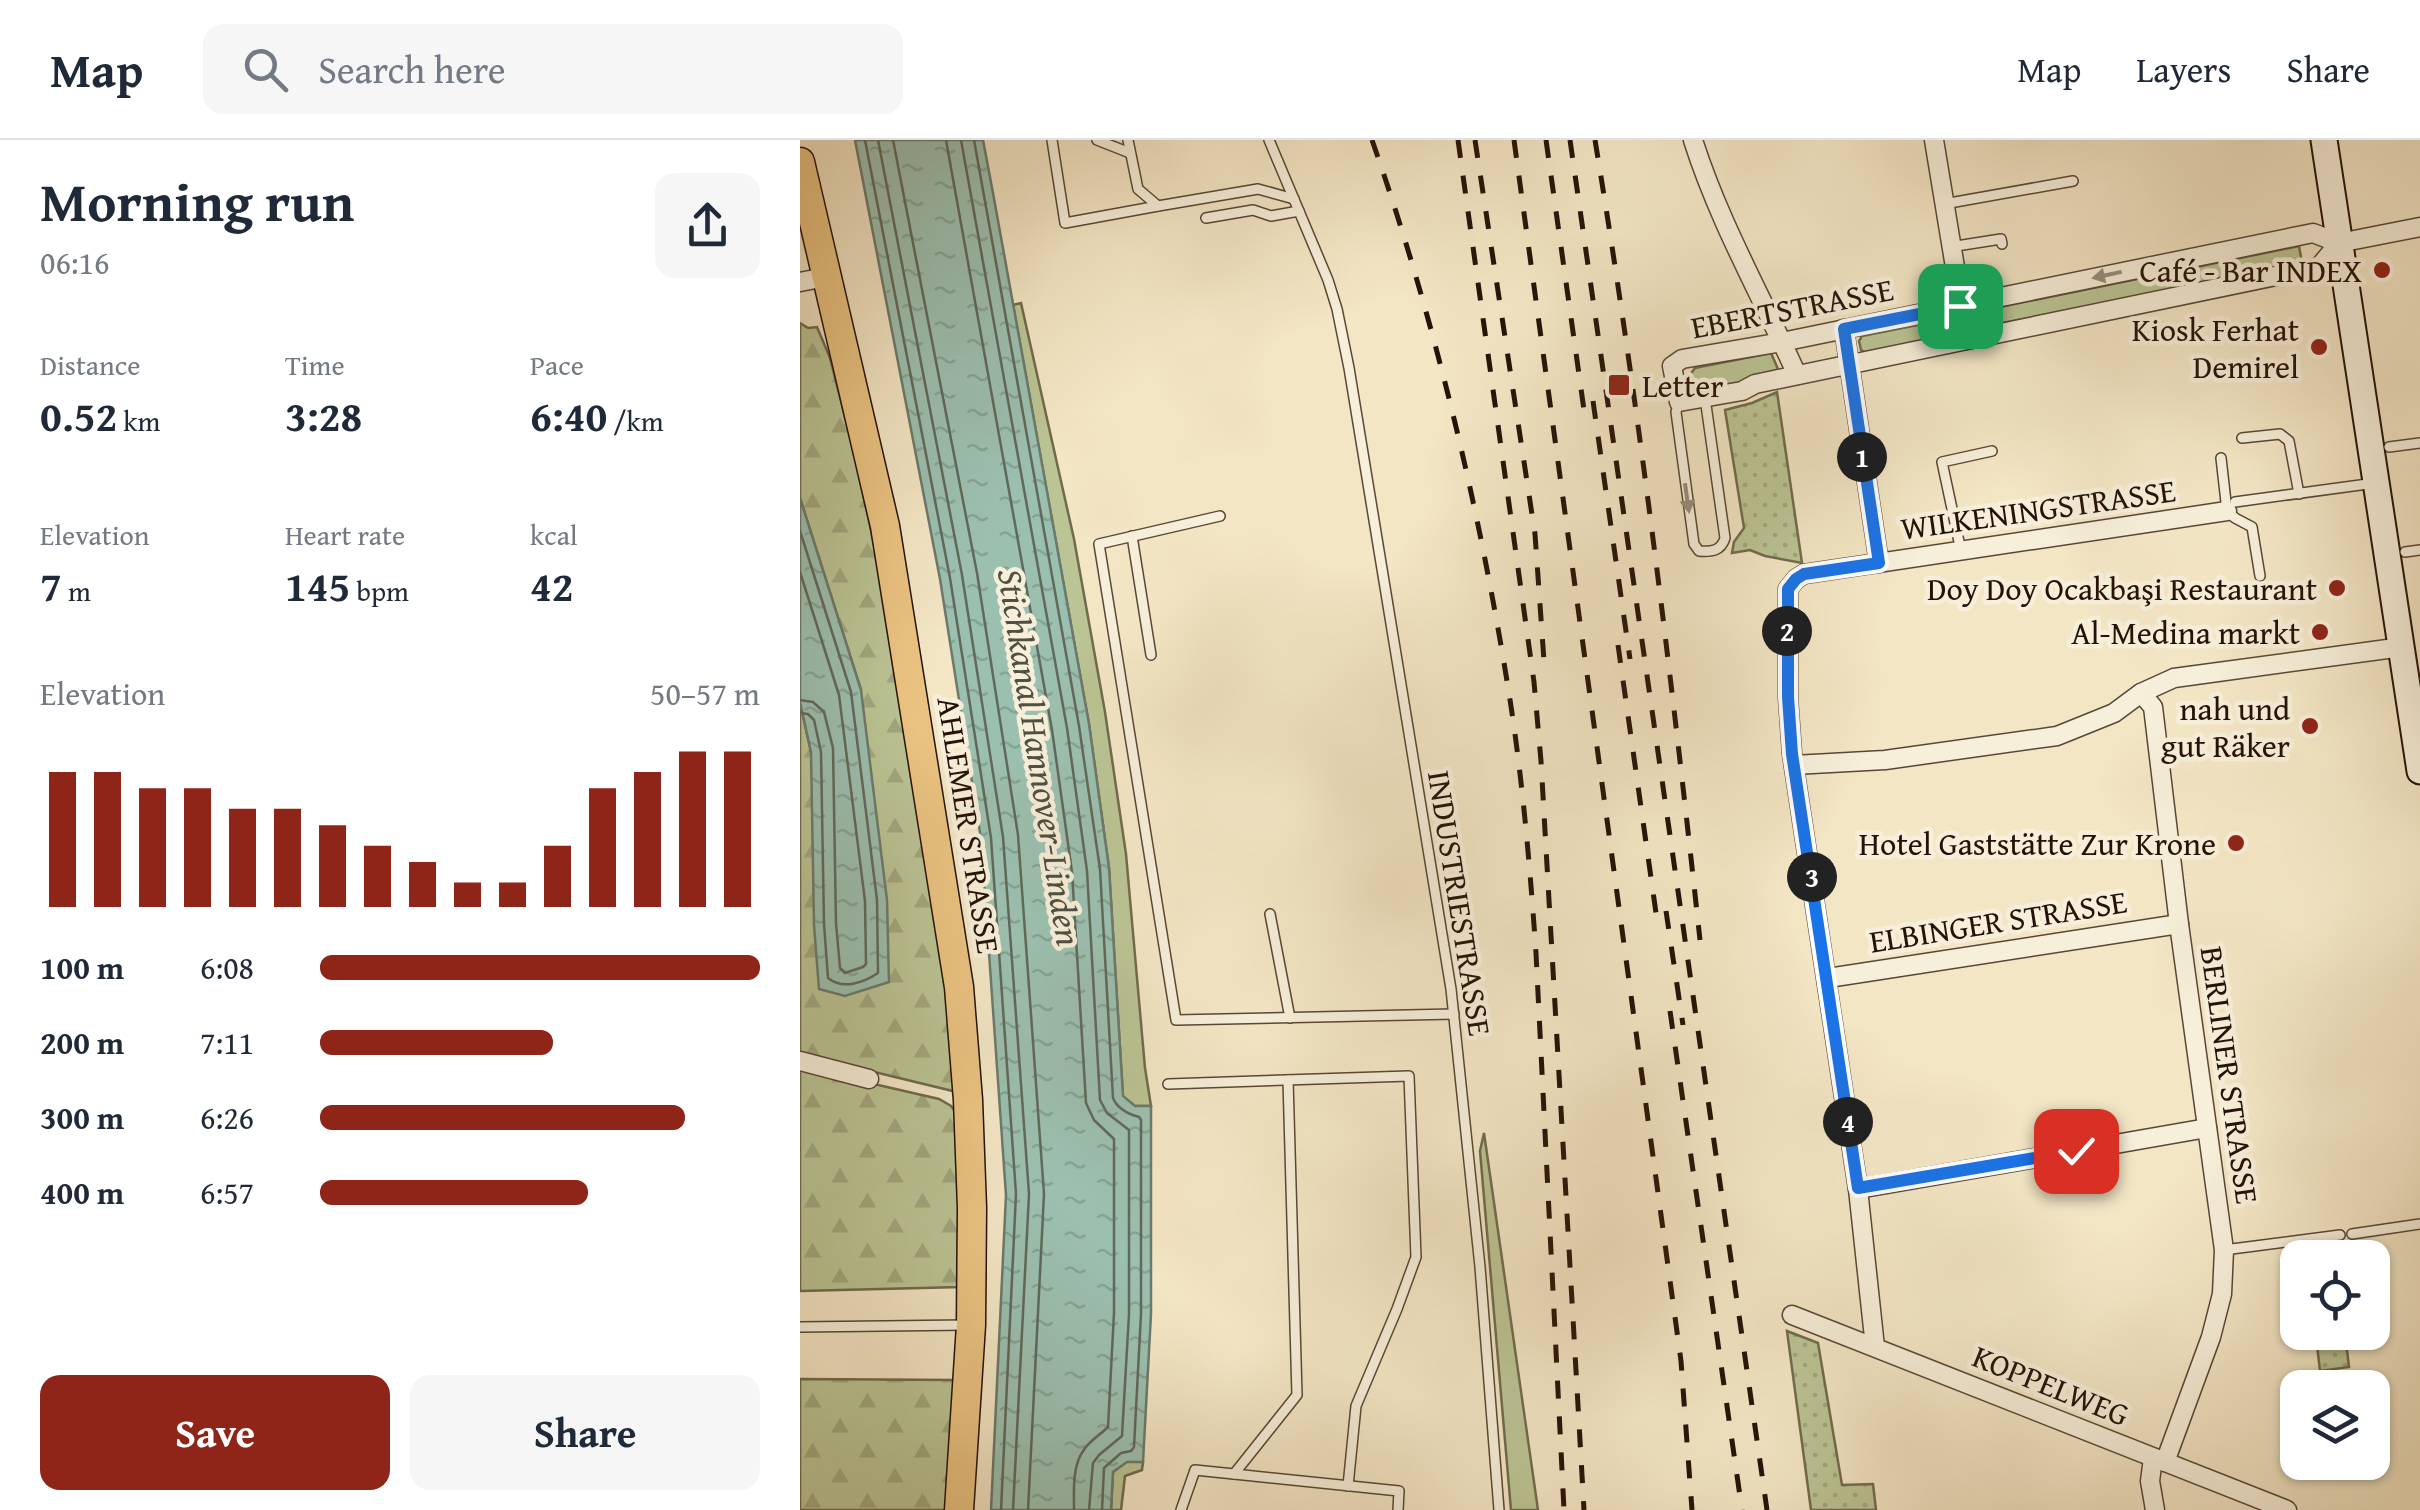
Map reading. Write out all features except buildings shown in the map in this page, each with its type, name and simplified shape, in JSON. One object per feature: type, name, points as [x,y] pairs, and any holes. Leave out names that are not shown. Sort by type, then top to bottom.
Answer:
[{"type":"main road","name":"AHLEMER STRASSE","points":[[800,162],[813,280],[885,526],[959,987],[972,1206],[971,1324],[959,1510]]},
{"type":"street","points":[[1694,140],[1726,229],[1798,375]]},
{"type":"street","points":[[1934,140],[1967,340]]},
{"type":"street","points":[[2324,140],[2402,647],[2414,685],[2420,771]]},
{"type":"street","name":"EBERTSTRASSE","points":[[2338,243],[2319,268],[1847,364],[1755,384],[1742,392],[1679,402],[1672,366],[1682,359],[2313,233],[2338,243],[2420,226]]},
{"type":"street","points":[[1844,329],[1879,563]]},
{"type":"street","name":"WILKENINGSTRASSE","points":[[1794,765],[1788,697],[1788,589],[1804,574],[2231,507]]},
{"type":"street","points":[[1875,1347],[1858,1188],[1794,765],[1884,760],[2056,736],[2114,713],[2142,693],[2174,678],[2402,647]]},
{"type":"street","name":"BERLINER STRASSE","points":[[2142,693],[2153,707],[2224,1250],[2218,1308],[2159,1460]]},
{"type":"street","name":"ELBINGER STRASSE","points":[[1828,978],[2179,924]]},
{"type":"street","points":[[800,1062],[869,1079]]},
{"type":"street","points":[[1858,1188],[2208,1128]]},
{"type":"street","name":"KOPPELWEG","points":[[1792,1315],[2287,1510]]},
{"type":"street","points":[[2155,1510],[2150,1481],[2159,1460]]},
{"type":"lane","points":[[1052,140],[1065,223],[1258,189],[1294,199]]},
{"type":"lane","points":[[1097,140],[1130,153]]},
{"type":"lane","points":[[1128,140],[1138,189],[1158,206]]},
{"type":"lane","name":"INDUSTRIESTRASSE","points":[[1269,140],[1337,309],[1365,465],[1454,1014],[1480,1267],[1499,1510]]},
{"type":"lane","points":[[1944,204],[2072,181]]},
{"type":"lane","points":[[1206,218],[1253,210],[1270,216],[1299,210]]},
{"type":"lane","points":[[1950,247],[2000,239],[2002,244]]},
{"type":"lane","points":[[1679,402],[1676,412],[1694,544],[1700,550],[1717,550],[1725,538],[1705,398]]},
{"type":"lane","points":[[2242,438],[2280,434],[2289,441],[2298,494]]},
{"type":"lane","points":[[2389,447],[2420,442]]},
{"type":"lane","points":[[1961,551],[1942,462],[1992,452]]},
{"type":"lane","points":[[2221,458],[2235,518],[2252,527],[2260,576]]},
{"type":"lane","name":"WILKENINGSTRASSE","points":[[2231,507],[2378,482]]},
{"type":"lane","points":[[1220,516],[1098,544],[1176,1020],[1454,1014]]},
{"type":"lane","points":[[1132,536],[1151,655]]},
{"type":"lane","points":[[2405,552],[2420,550]]},
{"type":"lane","points":[[1270,914],[1290,1018]]},
{"type":"lane","points":[[1168,1084],[1410,1076],[1416,1257],[1356,1406],[1348,1486]]},
{"type":"lane","points":[[1234,1474],[1297,1395],[1288,1080]]},
{"type":"lane","points":[[2352,1234],[2420,1224]]},
{"type":"lane","points":[[2224,1250],[2340,1235]]},
{"type":"lane","points":[[800,1328],[971,1324]]},
{"type":"lane","points":[[1181,1510],[1195,1470],[1399,1491],[1398,1510]]},
{"type":"green space","points":[[2299,246],[2302,263],[1978,328],[1973,321],[1975,312]]},
{"type":"green space","points":[[1021,303],[1074,539],[1105,712],[1126,854],[1151,1106],[1135,1106],[1123,1097],[1109,868],[1089,724],[1013,305]]},
{"type":"green space","points":[[1948,319],[1956,326],[1951,335],[1861,350],[1862,336]]},
{"type":"green space","points":[[800,323],[808,328],[817,327],[830,358],[877,558],[948,992],[957,1092],[800,1054],[800,702],[811,752],[861,690],[800,498]]},
{"type":"green space","points":[[1771,353],[1781,376],[1694,392],[1688,386],[1686,380],[1695,368]]},
{"type":"green space","points":[[1777,392],[1802,563],[1750,550],[1732,553],[1744,528],[1725,410]]},
{"type":"green space","points":[[800,1067],[939,1099],[960,1118],[961,1287],[800,1291]]},
{"type":"green space","points":[[1484,1133],[1538,1510],[1511,1510],[1480,1151]]},
{"type":"green space","points":[[1787,1331],[1818,1343],[1842,1485],[1873,1484],[1876,1510],[1811,1510]]},
{"type":"green space","points":[[2318,1350],[2347,1350],[2349,1367],[2320,1370]]},
{"type":"green space","points":[[800,1379],[957,1380],[946,1510],[800,1510]]},
{"type":"green space","points":[[1127,1461],[1143,1462],[1142,1470],[1125,1476],[1121,1510],[1111,1510],[1113,1472]]},
{"type":"water","name":"Stichkanal Hannover-Linden","points":[[855,140],[983,140],[993,193],[1089,724],[1109,868],[1123,1096],[1135,1106],[1151,1106],[1151,1314],[1143,1462],[1127,1462],[1113,1472],[1111,1510],[991,1510],[1006,1195],[981,839],[940,579]]},
{"type":"water","points":[[800,498],[861,690],[887,900],[889,982],[845,996],[819,989],[811,752],[800,702]]},
{"type":"railway","points":[[1372,140],[1415,274],[1452,410],[1483,548],[1513,720],[1536,953],[1564,1510]]},
{"type":"railway","points":[[1458,140],[1534,682],[1584,1510]]},
{"type":"railway","points":[[1475,140],[1535,534],[1545,675]]},
{"type":"railway","points":[[1514,140],[1681,1361],[1692,1510]]},
{"type":"railway","points":[[1546,140],[1585,417]]},
{"type":"railway","points":[[1570,140],[1767,1510]]},
{"type":"railway","points":[[1595,140],[1653,540],[1700,940]]},
{"type":"railway","points":[[1593,401],[1630,659]]},
{"type":"railway","points":[[1618,645],[1658,927]]},
{"type":"railway","points":[[1666,911],[1683,1025]]},
{"type":"railway","points":[[1670,1011],[1742,1510]]},
{"type":"place","name":"Café - Bar INDEX","points":[[2382,270]]},
{"type":"place","name":"Kiosk Ferhat Demirel","points":[[2319,347]]},
{"type":"place","name":"Letter","points":[[1619,385]]},
{"type":"place","name":"Doy Doy Ocakbaşi Restaurant","points":[[2337,588]]},
{"type":"place","name":"Al-Medina markt","points":[[2320,632]]},
{"type":"place","name":"nah und gut Räker","points":[[2310,726]]},
{"type":"place","name":"Hotel Gaststätte Zur Krone","points":[[2236,843]]},
{"type":"route","points":[[1960,306],[1844,329],[1879,563],[1804,574],[1788,589],[1792,754],[1858,1188],[2076,1151]]}]
